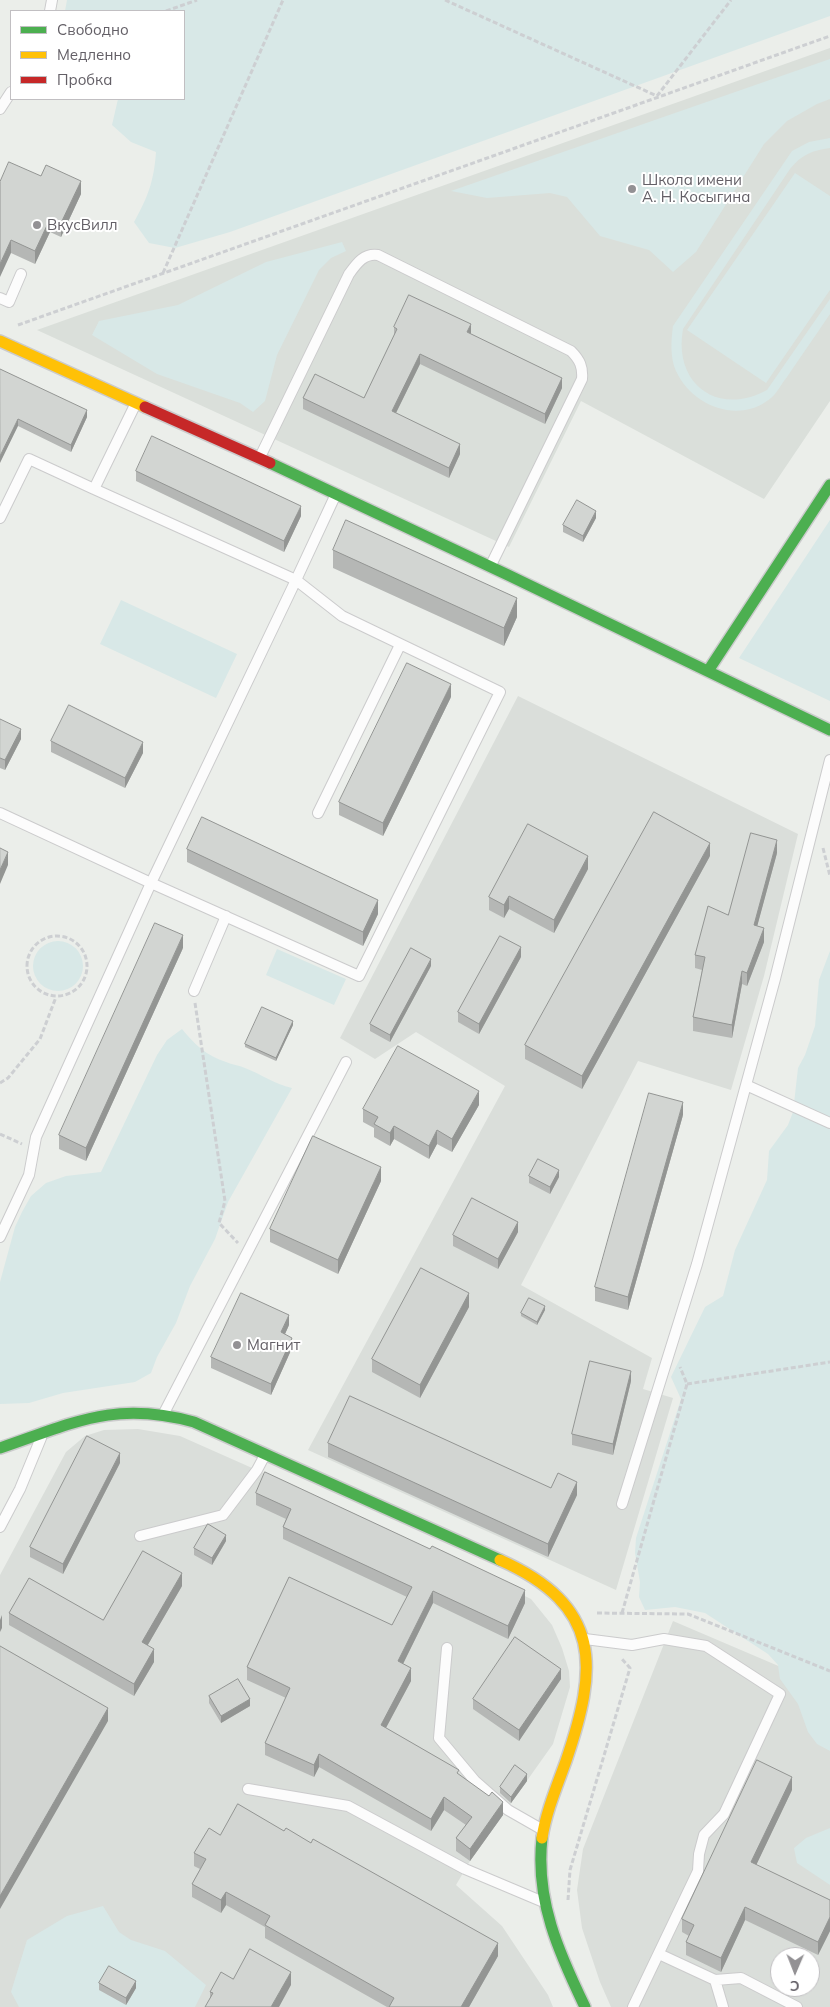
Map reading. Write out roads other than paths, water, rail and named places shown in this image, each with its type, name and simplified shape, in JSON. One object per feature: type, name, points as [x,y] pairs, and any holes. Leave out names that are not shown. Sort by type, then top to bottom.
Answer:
[{"type":"street","points":[[0,341],[259,458],[491,566],[830,730]]},
{"type":"street","points":[[708,671],[830,485]]},
{"type":"street","points":[[0,1448],[90,1417],[128,1412],[163,1414],[194,1422],[525,1571],[552,1591],[570,1613],[584,1638],[587,1670],[576,1729],[544,1830],[541,1868],[544,1902],[555,1942],[585,2007]]},
{"type":"lane","points":[[0,109],[10,94]]},
{"type":"lane","points":[[259,458],[349,274],[359,260],[371,254],[378,255],[571,351],[579,359],[583,371],[582,379],[491,566]]},
{"type":"lane","points":[[0,298],[9,302],[21,274]]},
{"type":"lane","points":[[94,490],[136,402]]},
{"type":"lane","points":[[0,518],[3,504],[29,459],[296,580],[342,616],[500,692],[359,976],[151,883],[0,812]]},
{"type":"lane","points":[[0,1237],[29,1175],[36,1137],[151,883],[336,494]]},
{"type":"lane","points":[[318,812],[400,645]]},
{"type":"lane","points":[[622,1504],[697,1264],[775,980],[830,760]]},
{"type":"lane","points":[[194,991],[226,916]]},
{"type":"lane","points":[[163,1414],[346,1062]]},
{"type":"lane","points":[[746,1085],[830,1124]]},
{"type":"lane","points":[[0,1527],[20,1489],[42,1434]]},
{"type":"lane","points":[[140,1536],[223,1515],[257,1470],[266,1454]]},
{"type":"lane","points":[[584,1638],[632,1645],[664,1639],[706,1646],[780,1694],[724,1814],[704,1835],[699,1854],[698,1871],[633,2007]]},
{"type":"lane","points":[[447,1648],[439,1738],[475,1781],[508,1810],[544,1830]]},
{"type":"lane","points":[[248,1789],[348,1806],[465,1869],[544,1902]]},
{"type":"lane","points":[[659,1954],[715,1980],[741,1978],[797,2007]]},
{"type":"lane","points":[[715,1980],[723,2007]]},
{"type":"place","name":"Школа имени А. Н. Косыгина","points":[[632,189]]},
{"type":"place","name":"ВкусВилл","points":[[37,225]]},
{"type":"place","name":"Магнит","points":[[237,1345]]}]
